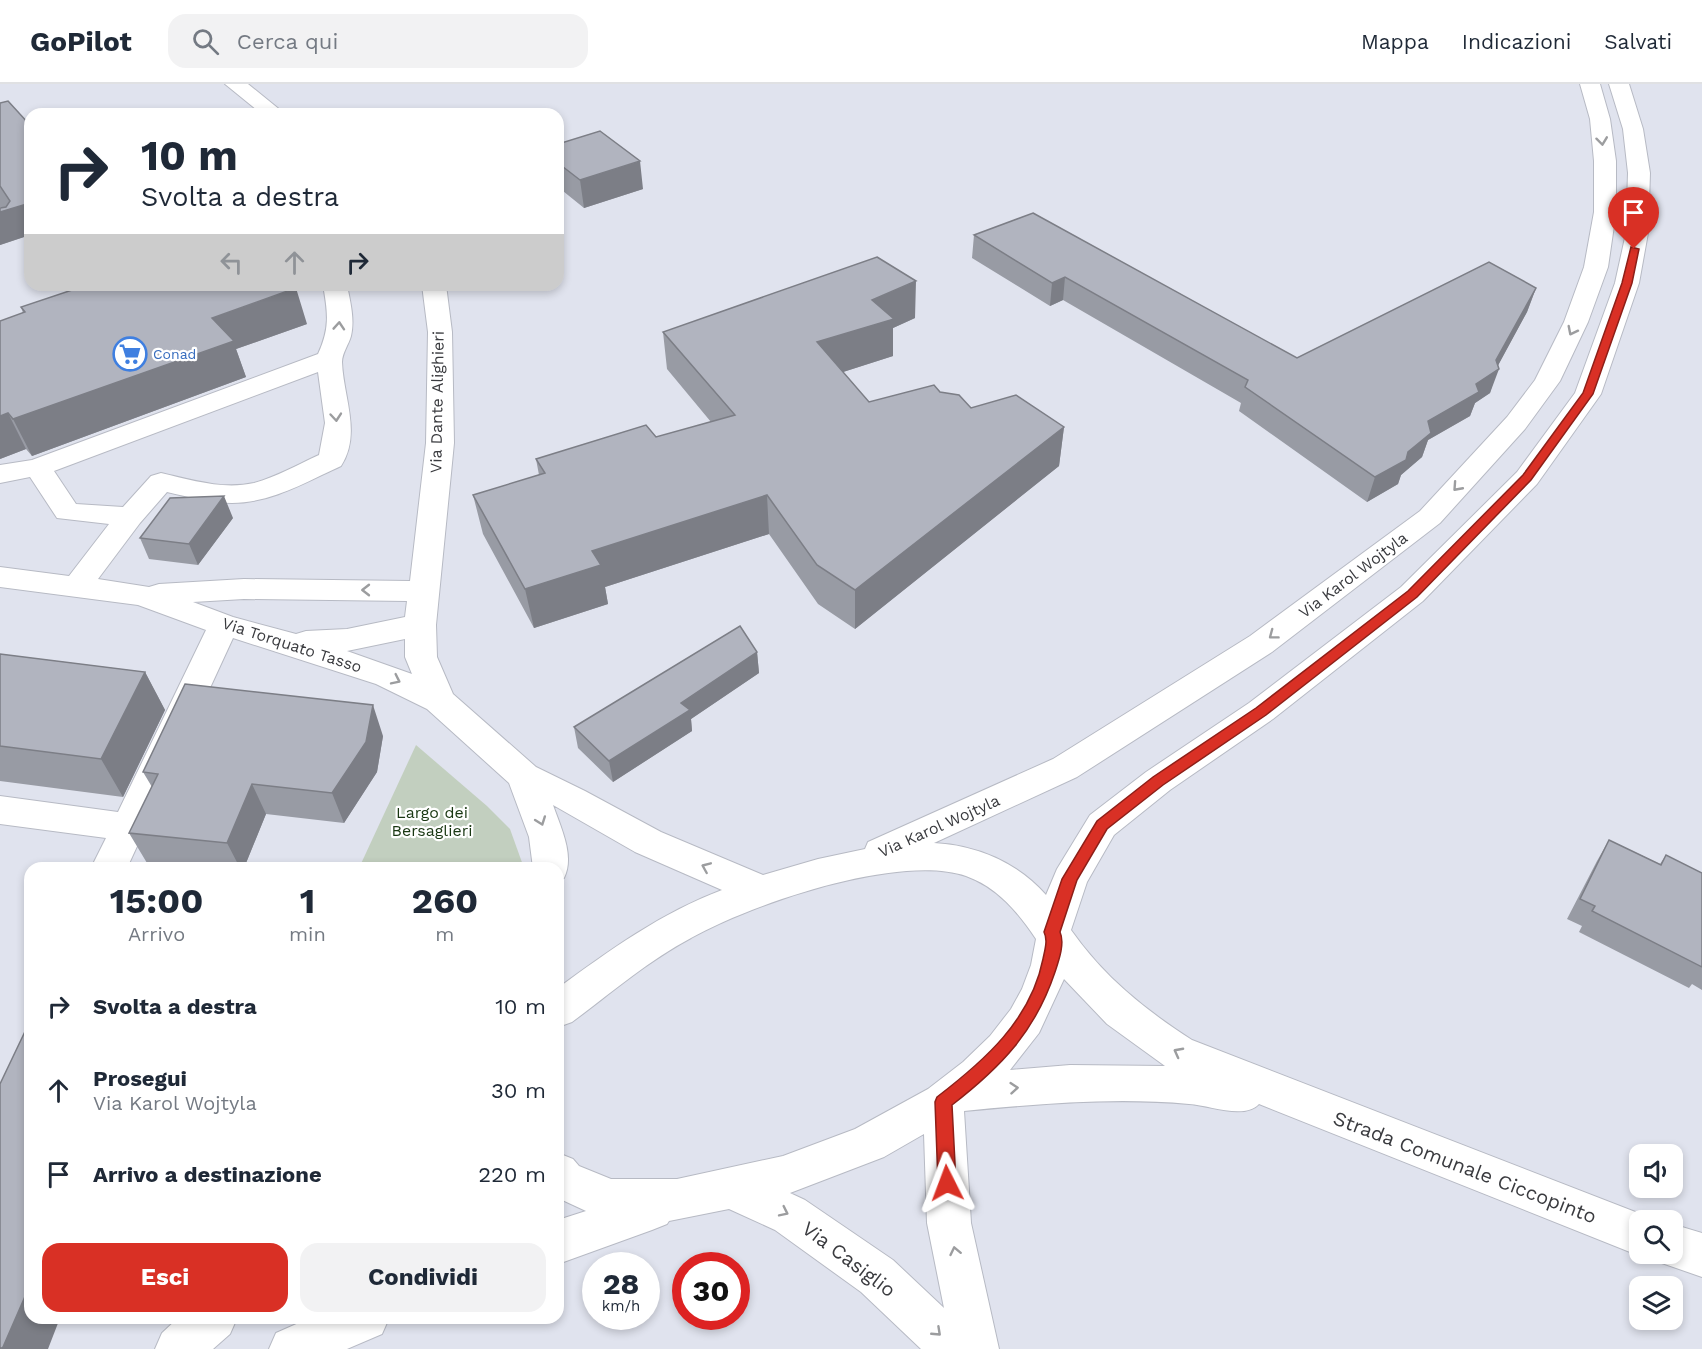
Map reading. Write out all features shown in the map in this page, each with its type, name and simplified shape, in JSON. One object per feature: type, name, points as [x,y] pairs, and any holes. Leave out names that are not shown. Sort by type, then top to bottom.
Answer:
[{"type":"street","points":[[235,84],[267,108]]},
{"type":"street","name":"Via Karol Wojtyla","points":[[848,867],[1065,768],[1261,644],[1430,517],[1516,423],[1546,381],[1576,322],[1596,267],[1605,212],[1605,161],[1599,119],[1590,84]]},
{"type":"street","points":[[564,1240],[677,1200],[783,1176],[828,1161],[869,1143],[949,1098],[1004,1049],[1025,1021],[1040,993],[1050,965],[1053,935],[1070,879],[1102,825],[1158,781],[1261,711],[1412,594],[1527,478],[1588,394],[1627,283],[1637,233],[1639,173],[1633,129],[1619,84]]},
{"type":"street","points":[[76,586],[130,517],[161,482],[206,492],[236,494],[257,491],[331,460],[338,423],[329,359],[339,335],[340,310],[336,291]]},
{"type":"street","name":"Via Dante Alighieri","points":[[424,591],[440,443],[440,332],[435,291]]},
{"type":"street","points":[[0,474],[38,467],[329,359]]},
{"type":"street","points":[[38,467],[68,512],[130,517]]},
{"type":"street","name":"Via Torquato Tasso","points":[[0,577],[142,595],[244,589],[424,591]]},
{"type":"street","points":[[424,591],[420,626],[421,657],[439,701],[524,776],[573,800],[648,842],[759,890]]},
{"type":"street","name":"Via Torquato Tasso","points":[[142,595],[224,625],[289,643],[387,676],[439,701]]},
{"type":"street","points":[[112,862],[224,625]]},
{"type":"street","points":[[289,643],[347,639],[420,626]]},
{"type":"street","points":[[524,776],[547,837],[550,862]]},
{"type":"street","points":[[0,810],[128,827]]},
{"type":"street","name":"Strada Comunale Ciccopinto","points":[[848,867],[916,858],[949,858],[979,865],[1007,881],[1034,904],[1053,935],[1094,987],[1146,1033],[1178,1053],[1629,1231]]},
{"type":"street","points":[[564,1006],[638,951],[692,919],[759,890],[848,867]]},
{"type":"street","name":"Strada Comunale Ciccopinto","points":[[949,1098],[1082,1083],[1188,1085],[1290,1098]]},
{"type":"street","points":[[949,1098],[949,1223],[976,1349]]},
{"type":"street","points":[[564,1180],[610,1200],[677,1200]]},
{"type":"street","name":"Via Casiglio","points":[[730,1188],[790,1215],[877,1276],[955,1349]]},
{"type":"street","points":[[1683,1249],[1702,1255]]},
{"type":"street","points":[[178,1349],[207,1324]]},
{"type":"street","points":[[291,1349],[351,1324]]},
{"type":"green space","name":"Largo dei Bersaglieri","points":[[416,745],[487,806],[510,829],[522,862],[362,862]]},
{"type":"building","points":[[8,101],[24,118],[24,205],[0,212],[0,208],[6,207],[10,201],[0,186],[0,103]]},
{"type":"building","points":[[600,131],[640,161],[580,180],[564,168],[564,142]]},
{"type":"building","points":[[1033,213],[1297,358],[1489,262],[1536,288],[1496,360],[1499,369],[1476,384],[1479,392],[1428,421],[1431,433],[1408,452],[1406,460],[1375,477],[1245,387],[1248,380],[1065,277],[1052,283],[974,235]]},
{"type":"building","points":[[877,257],[916,281],[872,300],[894,319],[817,342],[869,402],[934,385],[940,392],[959,395],[971,408],[1016,395],[1064,427],[855,590],[817,565],[767,495],[592,551],[601,565],[525,589],[473,495],[545,473],[536,459],[646,425],[656,437],[735,415],[663,332]]},
{"type":"building","points":[[69,291],[288,291],[212,318],[234,341],[13,419],[8,413],[0,416],[0,321],[25,312],[21,307]]},
{"type":"building","points":[[224,496],[189,544],[140,538],[170,498]]},
{"type":"building","points":[[740,626],[757,652],[681,703],[690,710],[609,761],[574,727]]},
{"type":"building","points":[[0,654],[145,672],[101,759],[0,746]]},
{"type":"building","points":[[185,684],[373,705],[366,742],[332,793],[252,784],[227,843],[129,833],[158,774],[143,772]]},
{"type":"building","points":[[1609,840],[1661,865],[1666,855],[1702,873],[1702,967],[1592,911],[1595,906],[1580,899]]},
{"type":"building","points":[[24,1034],[24,1299],[3,1347],[0,1349],[0,1084]]},
{"type":"place","name":"Conad","points":[[130,354]]},
{"type":"route","points":[[947,1183],[943,1102],[977,1076],[1004,1049],[1025,1021],[1040,993],[1050,965],[1055,938],[1052,932],[1070,879],[1102,825],[1158,781],[1261,711],[1412,594],[1527,478],[1588,394],[1627,283],[1634,249]]}]
